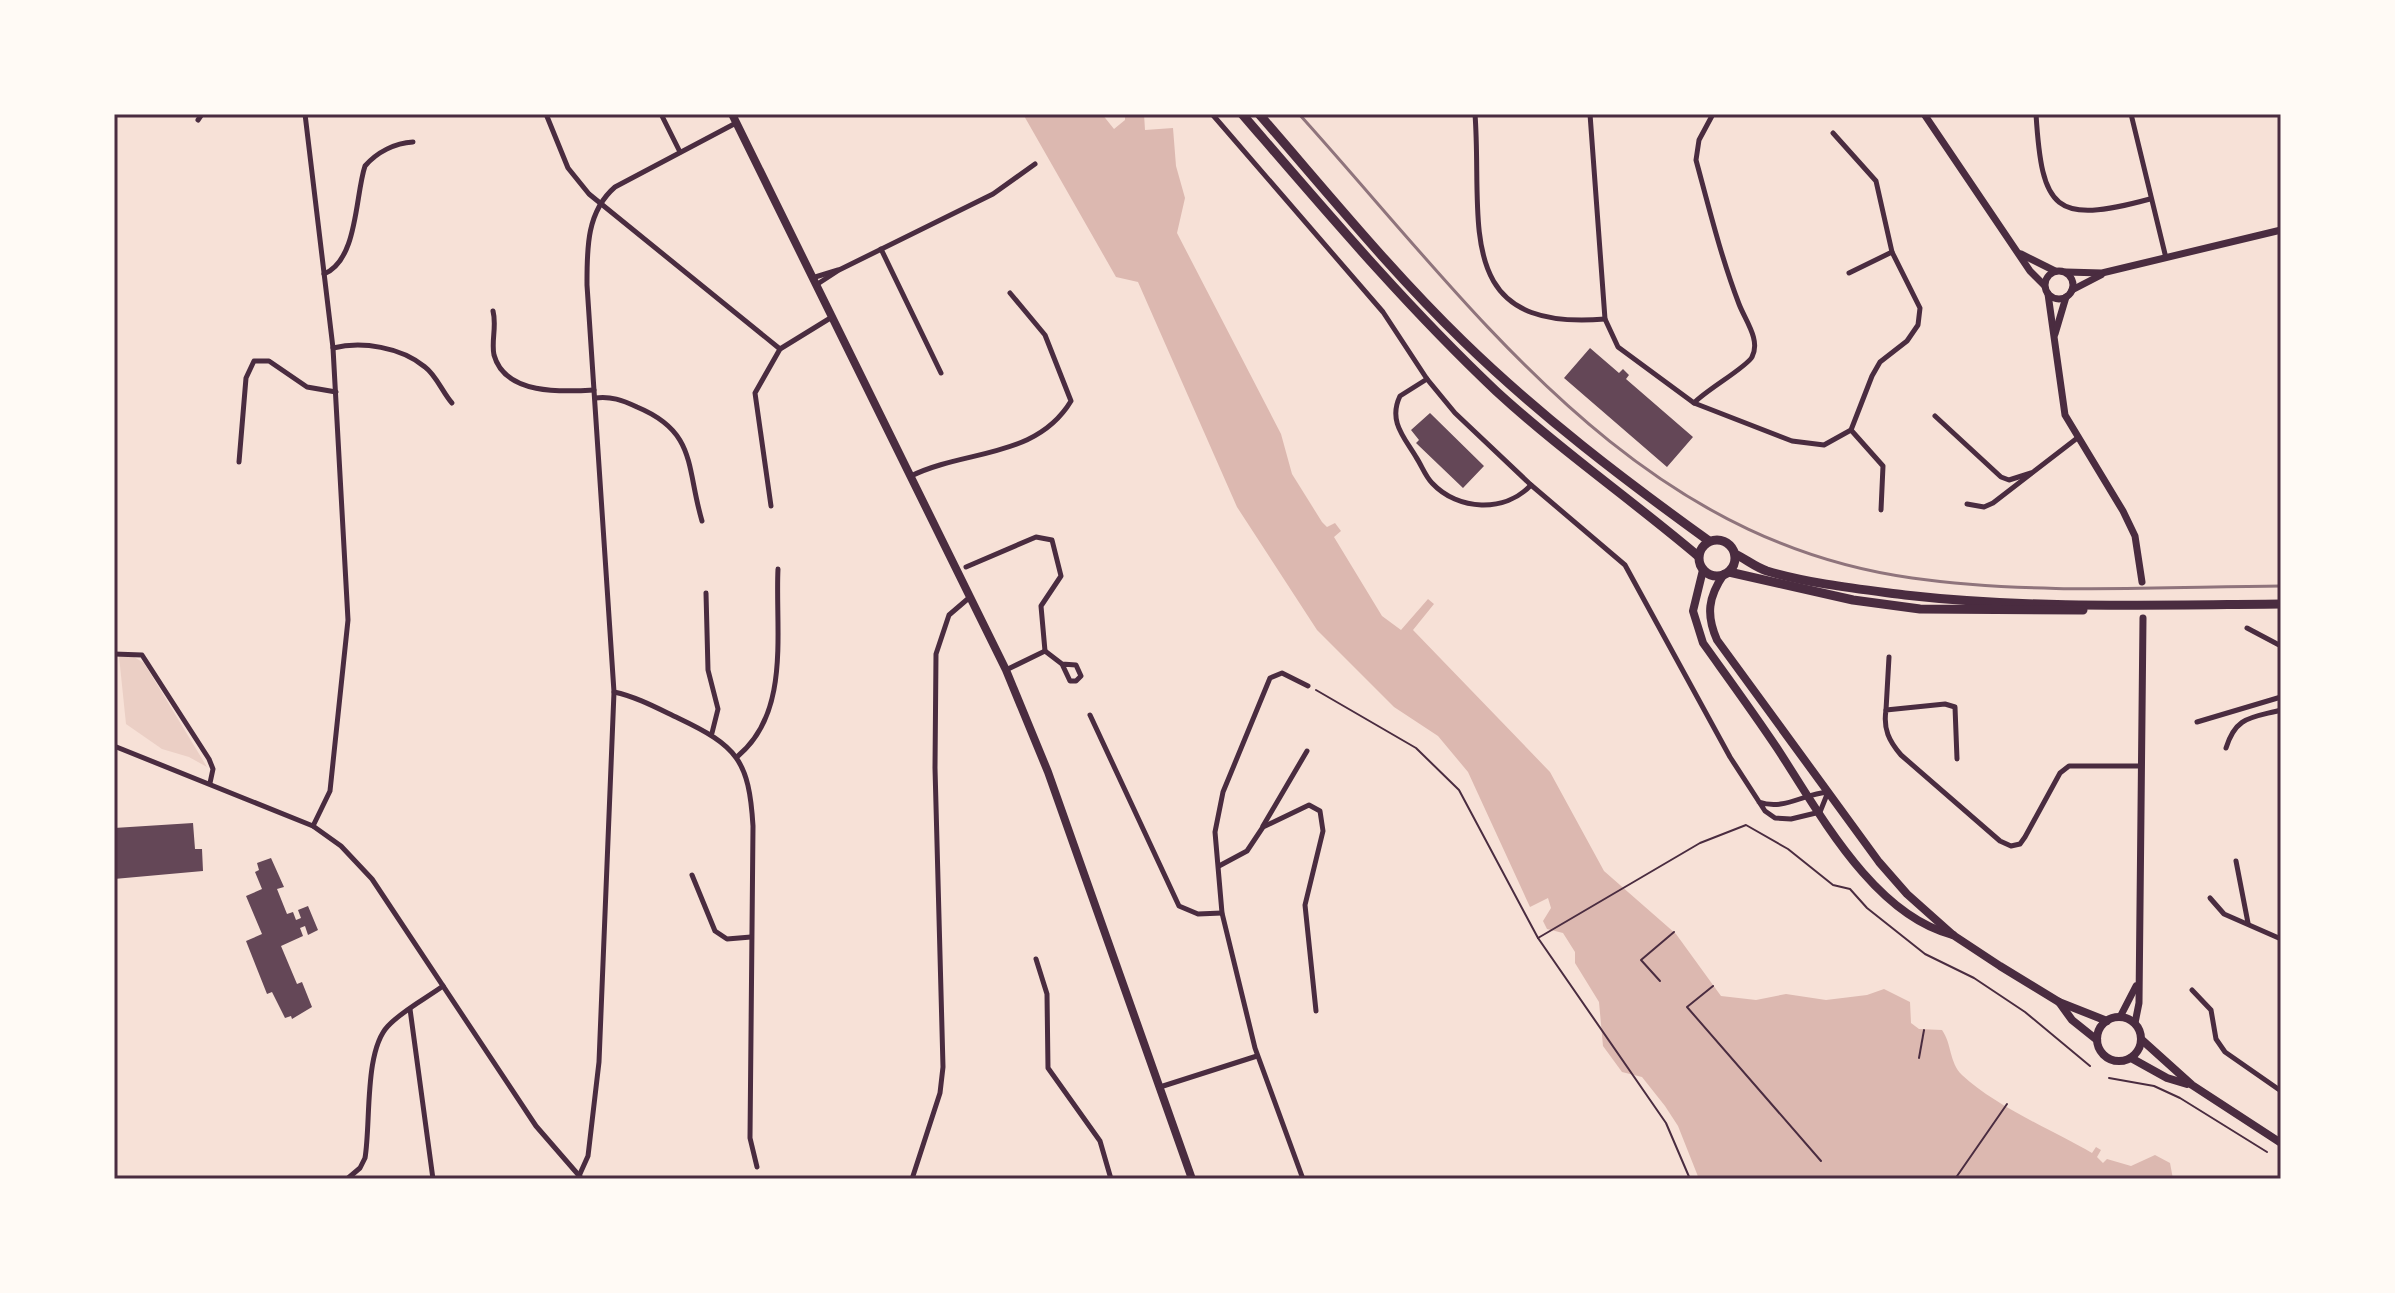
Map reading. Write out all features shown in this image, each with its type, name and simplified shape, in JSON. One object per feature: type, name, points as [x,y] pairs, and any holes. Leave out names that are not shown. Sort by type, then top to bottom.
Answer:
[{"type":"highway","points":[[1242,114],[1369,260],[1466,361],[1536,426],[1698,556],[1703,570],[1710,575],[1726,573],[1853,600],[1920,609],[2091,610],[2101,605]]},
{"type":"highway","points":[[1259,114],[1380,254],[1468,346],[1566,434],[1709,541],[1723,540],[1735,554],[1763,570],[1856,589],[1963,600],[2101,605],[2281,604]]},
{"type":"highway","points":[[1698,556],[1709,541]]},
{"type":"highway","points":[[1726,573],[1735,554]]},
{"type":"main road","points":[[732,114],[1006,670],[1034,736],[1192,1179]]},
{"type":"main road","points":[[1703,570],[1693,611],[1703,643],[1807,794],[1881,892],[1936,931],[1953,935]]},
{"type":"main road","points":[[1726,573],[1711,597],[1709,611],[1717,640],[1890,876],[1953,935],[2059,1002],[2107,1021],[2120,1017],[2135,1023],[2142,1040],[2192,1085],[2281,1143]]},
{"type":"main road","points":[[2059,1002],[2072,1020],[2097,1040],[2104,1055],[2111,1060],[2131,1058],[2167,1078],[2192,1085]]},
{"type":"main road","points":[[2097,1040],[2107,1021]]},
{"type":"main road","points":[[2131,1058],[2142,1040]]},
{"type":"street","points":[[198,120],[202,114]]},
{"type":"street","points":[[305,114],[333,348],[348,620],[330,791],[313,826]]},
{"type":"street","points":[[546,114],[568,168],[600,204],[780,349]]},
{"type":"street","points":[[661,114],[680,152]]},
{"type":"street","points":[[1212,114],[1383,312],[1427,379],[1455,413],[1531,485],[1625,565],[1730,757],[1759,802],[1775,818],[1805,818],[1820,812],[1828,792],[1807,794],[1782,806],[1759,802]]},
{"type":"street","points":[[1475,114],[1482,251],[1495,285],[1513,305],[1536,317],[1605,319]]},
{"type":"street","points":[[1590,114],[1605,319],[1618,347],[1694,403],[1792,441],[1824,445],[1851,430],[1880,362],[1907,341],[1918,325],[1920,308],[1892,252],[1876,181],[1833,133]]},
{"type":"street","points":[[1694,403],[1710,386],[1750,360],[1754,353],[1753,337],[1739,305],[1696,160],[1699,140],[1713,114]]},
{"type":"street","points":[[1924,114],[2030,271],[2044,285],[2055,334],[2065,415],[2076,439],[2123,511],[2135,536],[2142,582]]},
{"type":"street","points":[[2036,114],[2040,164],[2049,191],[2057,201],[2088,213],[2150,199]]},
{"type":"street","points":[[2131,114],[2166,258]]},
{"type":"street","points":[[114,746],[313,826],[341,846],[372,879],[536,1126],[580,1178],[588,1156],[599,1062],[614,692],[587,250],[600,204],[615,187],[736,123]]},
{"type":"street","points":[[324,274],[334,266],[351,240],[365,166],[389,148],[413,142]]},
{"type":"street","points":[[814,281],[993,194],[1035,164]]},
{"type":"street","points":[[2021,254],[2055,271],[2102,273],[2281,230]]},
{"type":"street","points":[[881,249],[941,373]]},
{"type":"street","points":[[1849,273],[1892,252]]},
{"type":"street","points":[[2044,285],[2047,276],[2055,271]]},
{"type":"street","points":[[2066,272],[2073,281],[2072,290]]},
{"type":"street","points":[[2055,334],[2066,297],[2072,290],[2102,273]]},
{"type":"street","points":[[910,476],[938,464],[1027,442],[1044,432],[1071,401],[1045,335],[1010,293]]},
{"type":"street","points":[[2048,294],[2056,299],[2066,297]]},
{"type":"street","points":[[493,311],[495,357],[511,379],[559,391],[594,390]]},
{"type":"street","points":[[771,506],[767,463],[753,400],[780,349],[832,317]]},
{"type":"street","points":[[333,348],[366,344],[395,352],[426,367],[452,403]]},
{"type":"street","points":[[239,462],[246,378],[254,361],[269,361],[307,387],[336,392]]},
{"type":"street","points":[[1427,379],[1400,396],[1396,411],[1399,433],[1430,482],[1452,499],[1481,505],[1515,498],[1531,485]]},
{"type":"street","points":[[595,398],[611,396],[629,403],[657,416],[676,431],[687,455],[702,521]]},
{"type":"street","points":[[1935,416],[2001,477],[2009,480],[2032,473]]},
{"type":"street","points":[[1851,430],[1883,466],[1881,510]]},
{"type":"street","points":[[1967,504],[1984,507],[1993,503],[2076,439]]},
{"type":"street","points":[[966,567],[1036,537],[1052,540],[1061,576],[1041,606],[1045,651],[1062,664]]},
{"type":"street","points":[[738,756],[761,730],[777,671],[778,569]]},
{"type":"street","points":[[706,593],[708,670],[718,709],[712,733]]},
{"type":"street","points":[[912,1179],[940,1093],[943,1067],[935,768],[936,654],[943,624],[955,607],[970,597]]},
{"type":"street","points":[[2135,1023],[2139,1003],[2143,618]]},
{"type":"street","points":[[2247,628],[2281,646]]},
{"type":"street","points":[[1006,670],[1045,651]]},
{"type":"street","points":[[114,654],[142,655],[209,759],[213,769],[210,783]]},
{"type":"street","points":[[1889,657],[1884,724],[1891,743],[2000,841],[2011,846],[2020,844],[2060,773],[2069,766],[2140,766]]},
{"type":"street","points":[[114,668],[114,725]]},
{"type":"street","points":[[1303,1179],[1279,1117],[1264,1065],[1257,1056],[1222,913],[1216,812],[1257,703],[1274,674],[1282,673],[1308,686]]},
{"type":"street","points":[[614,692],[712,733],[738,756],[747,775],[751,799],[750,1138],[757,1167]]},
{"type":"street","points":[[2197,722],[2281,697]]},
{"type":"street","points":[[1886,710],[1945,704],[1955,707],[1957,759]]},
{"type":"street","points":[[2226,748],[2232,729],[2242,721],[2281,710]]},
{"type":"street","points":[[1090,715],[1179,906],[1198,914],[1222,913]]},
{"type":"street","points":[[1219,866],[1247,851],[1307,751]]},
{"type":"street","points":[[1263,827],[1309,805],[1316,806],[1323,817],[1305,905],[1316,1011]]},
{"type":"street","points":[[2236,861],[2248,924]]},
{"type":"street","points":[[692,875],[715,931],[727,939],[751,937]]},
{"type":"street","points":[[2210,898],[2224,914],[2281,939]]},
{"type":"street","points":[[1036,959],[1047,994],[1048,1068],[1100,1141],[1111,1179]]},
{"type":"street","points":[[2120,1017],[2137,984]]},
{"type":"street","points":[[347,1179],[360,1168],[365,1158],[376,1047],[386,1027],[443,986]]},
{"type":"street","points":[[2192,990],[2211,1010],[2216,1039],[2225,1052],[2281,1091]]},
{"type":"street","points":[[410,1009],[433,1179]]},
{"type":"street","points":[[1160,1087],[1257,1056]]},
{"type":"path","points":[[1308,686],[1416,748],[1459,790],[1538,938],[1666,1123],[1690,1179]]},
{"type":"path","points":[[1538,938],[1700,843],[1732,827],[1749,826],[1804,860],[1833,885],[1850,889],[1867,908],[1925,954],[1974,978],[2025,1012],[2090,1066]]},
{"type":"path","points":[[1660,981],[1641,960],[1674,932]]},
{"type":"path","points":[[1713,986],[1687,1007],[1821,1161]]},
{"type":"path","points":[[1919,1058],[1924,1030]]},
{"type":"path","points":[[2109,1078],[2154,1086],[2180,1098],[2267,1152]]},
{"type":"path","points":[[1955,1179],[2007,1104]]},
{"type":"shaded area","points":[[1023,114],[1102,114],[1114,129],[1125,120],[1125,114],[1144,114],[1145,130],[1173,128],[1176,166],[1185,198],[1177,233],[1281,434],[1292,474],[1322,522],[1327,527],[1335,523],[1341,531],[1334,537],[1382,616],[1401,630],[1428,599],[1434,604],[1413,630],[1550,772],[1604,871],[1676,934],[1721,996],[1756,1000],[1786,994],[1826,1000],[1867,995],[1884,989],[1910,1002],[1911,1023],[1919,1029],[1942,1030],[1958,1070],[1991,1097],[2092,1153],[2096,1147],[2101,1150],[2097,1157],[2103,1163],[2107,1159],[2131,1166],[2155,1155],[2170,1163],[2173,1179],[1699,1179],[1678,1126],[1665,1106],[1642,1077],[1622,1072],[1603,1046],[1599,1002],[1575,963],[1575,952],[1563,933],[1547,929],[1543,921],[1551,908],[1548,898],[1530,907],[1468,772],[1438,736],[1394,707],[1317,630],[1237,507],[1138,282],[1116,277]]},
{"type":"shaded area","points":[[119,656],[134,657],[144,663],[207,767],[189,757],[162,749],[126,724]]},
{"type":"building","points":[[1590,348],[1619,373],[1623,369],[1629,375],[1626,379],[1693,437],[1667,467],[1564,378]]},
{"type":"building","points":[[1430,413],[1484,466],[1463,488],[1416,443],[1419,440],[1411,430]]},
{"type":"building","points":[[193,823],[195,849],[202,849],[203,871],[114,879],[114,828]]},
{"type":"building","points":[[271,858],[284,887],[277,889],[287,914],[293,912],[296,920],[301,918],[298,910],[308,906],[318,930],[308,935],[305,926],[300,928],[303,936],[281,946],[297,984],[302,982],[312,1007],[292,1019],[291,1016],[285,1018],[272,992],[267,994],[246,941],[262,934],[246,896],[262,889],[255,872],[259,870],[257,863]]},
{"type":"railway","points":[[1299,114],[1496,336],[1566,404],[1641,465],[1723,516],[1812,555],[1912,578],[2050,588],[2281,586]]}]
